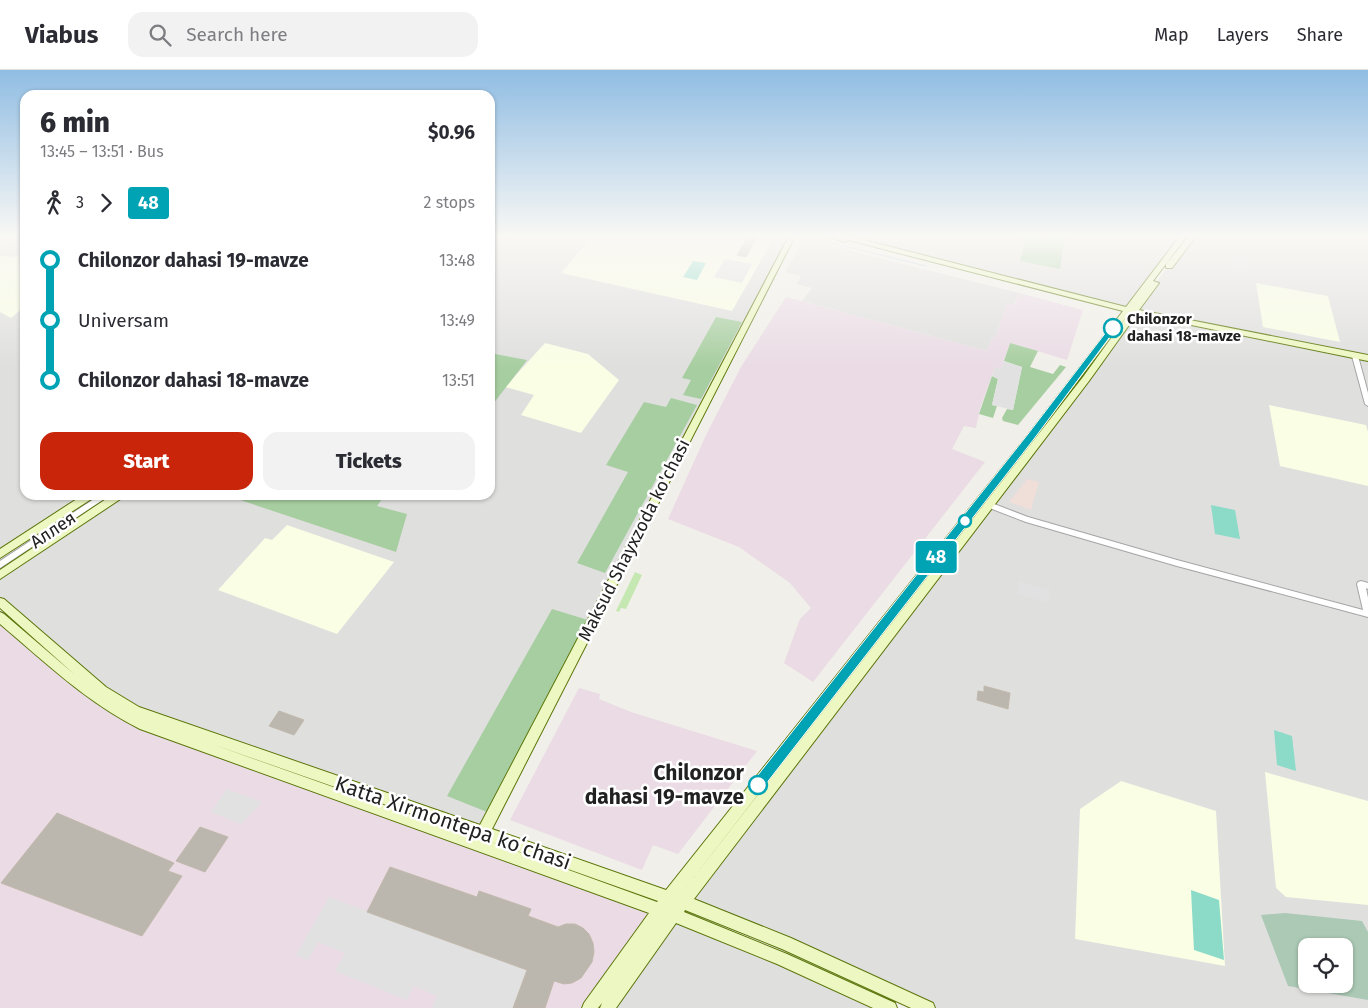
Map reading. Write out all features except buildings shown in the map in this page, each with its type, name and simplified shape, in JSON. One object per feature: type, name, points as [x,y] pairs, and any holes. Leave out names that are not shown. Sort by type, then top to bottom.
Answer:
[{"type":"main road","name":"Maksud Shayxzoda ko'chasi","points":[[480,839],[769,280]]},
{"type":"main road","points":[[1006,280],[1129,310],[1368,358]]},
{"type":"main road","points":[[1011,280],[1129,310]]},
{"type":"main road","points":[[606,1008],[671,907],[1151,280]]},
{"type":"main road","points":[[589,1008],[989,505],[1086,379],[1129,310],[1155,280]]},
{"type":"main road","points":[[0,554],[82,500]]},
{"type":"main road","points":[[0,575],[112,500]]},
{"type":"main road","name":"Katta Xirmontepa koʻchasi","points":[[0,602],[102,691],[136,711],[480,839]]},
{"type":"main road","name":"Katta Xirmontepa koʻchasi","points":[[0,617],[94,697],[129,719],[480,839],[671,907],[786,943],[928,1008]]},
{"type":"main road","name":"Katta Xirmontepa koʻchasi","points":[[671,907],[890,1008]]},
{"type":"street","points":[[1355,356],[1368,404]]},
{"type":"street","name":"Аллея","points":[[0,565],[98,500]]},
{"type":"street","points":[[989,505],[1158,558],[1368,614],[1361,584],[1368,586]]},
{"type":"shaded area","points":[[0,280],[20,280],[20,500],[82,500],[0,554]]},
{"type":"shaded area","points":[[0,280],[20,280],[20,310],[11,318],[0,312]]},
{"type":"shaded area","points":[[495,280],[769,280],[482,834],[135,711],[0,602],[0,575],[112,500],[495,500]]},
{"type":"shaded area","points":[[591,280],[750,280],[732,311]]},
{"type":"shaded area","points":[[727,280],[744,280],[742,283]]},
{"type":"shaded area","points":[[799,280],[966,280],[1019,293],[1013,305],[1007,303],[995,338],[992,338],[987,351],[802,301],[812,288],[797,284]]},
{"type":"shaded area","points":[[1015,280],[1150,280],[1128,308]]},
{"type":"shaded area","points":[[1158,280],[1368,280],[1368,1008],[928,1008],[682,903]]},
{"type":"shaded area","points":[[1256,283],[1328,296],[1340,342],[1263,327]]},
{"type":"shaded area","points":[[1019,293],[1083,310],[1067,360],[1010,343],[1001,369],[995,367],[980,409],[976,428],[964,426],[952,449],[985,462],[813,682],[784,663],[800,619],[811,608],[790,583],[739,547],[668,519],[707,433],[741,367],[786,297],[987,351],[992,338],[995,338],[1007,303],[1014,305]]},
{"type":"shaded area","points":[[545,343],[588,354],[619,380],[581,433],[521,415],[534,395],[505,387]]},
{"type":"shaded area","points":[[1004,361],[1022,367],[1013,410],[992,405],[998,379],[992,376],[995,367],[1001,369]]},
{"type":"shaded area","points":[[1269,405],[1366,425],[1368,432],[1368,486],[1280,466]]},
{"type":"shaded area","points":[[1027,479],[1039,482],[1031,510],[1009,502]]},
{"type":"shaded area","points":[[287,525],[394,562],[337,634],[218,590],[265,538],[272,540]]},
{"type":"shaded area","points":[[1019,581],[1050,590],[1049,603],[1017,594]]},
{"type":"shaded area","points":[[0,617],[108,707],[660,910],[589,1008],[0,1008]]},
{"type":"shaded area","points":[[579,688],[600,694],[599,699],[631,712],[757,751],[678,854],[653,845],[642,870],[510,820]]},
{"type":"shaded area","points":[[1265,772],[1368,801],[1368,905],[1286,897],[1276,888]]},
{"type":"shaded area","points":[[1121,781],[1216,811],[1225,966],[1075,939],[1080,809]]},
{"type":"shaded area","points":[[227,789],[262,802],[241,824],[211,812]]},
{"type":"shaded area","points":[[329,897],[527,970],[513,1008],[432,1008],[437,996],[414,986],[407,1000],[335,971],[345,953],[318,942],[308,960],[296,955]]},
{"type":"shaded area","points":[[1285,913],[1362,921],[1368,932],[1368,1000],[1328,993],[1353,993],[1353,938],[1298,938],[1298,988],[1288,986],[1261,915]]},
{"type":"shaded area","points":[[673,915],[890,1008],[607,1008]]},
{"type":"green space","points":[[716,317],[742,322],[701,399],[683,395],[691,380],[682,378]]},
{"type":"green space","points":[[1010,343],[1038,351],[1030,367],[1053,374],[1060,365],[1066,367],[1018,425],[1003,421],[1002,418],[1007,409],[1013,410],[1022,367],[1004,361]]},
{"type":"green space","points":[[495,354],[527,360],[495,402]]},
{"type":"green space","points":[[992,376],[998,379],[992,405],[997,406],[993,418],[979,414]]},
{"type":"green space","points":[[671,398],[697,405],[605,573],[577,563],[628,472],[606,465],[644,402],[666,407]]},
{"type":"green space","points":[[91,500],[105,500],[0,570],[0,560]]},
{"type":"green space","points":[[240,500],[381,500],[377,506],[407,514],[396,552]]},
{"type":"green space","points":[[1211,505],[1235,510],[1240,539],[1215,534]]},
{"type":"green space","points":[[635,572],[642,575],[626,609],[621,608],[619,612],[616,611]]},
{"type":"green space","points":[[552,609],[588,620],[487,812],[447,796]]},
{"type":"green space","points":[[1274,730],[1292,736],[1296,771],[1277,765]]},
{"type":"green space","points":[[1191,890],[1219,900],[1224,960],[1194,950]]},
{"type":"bus line","name":"48","points":[[758,785],[1031,437],[1113,328]]},
{"type":"place","name":"Chilonzor dahasi 18-mavze","points":[[1113,328]]},
{"type":"place","name":"Chilonzor dahasi 19-mavze","points":[[758,785]]}]
